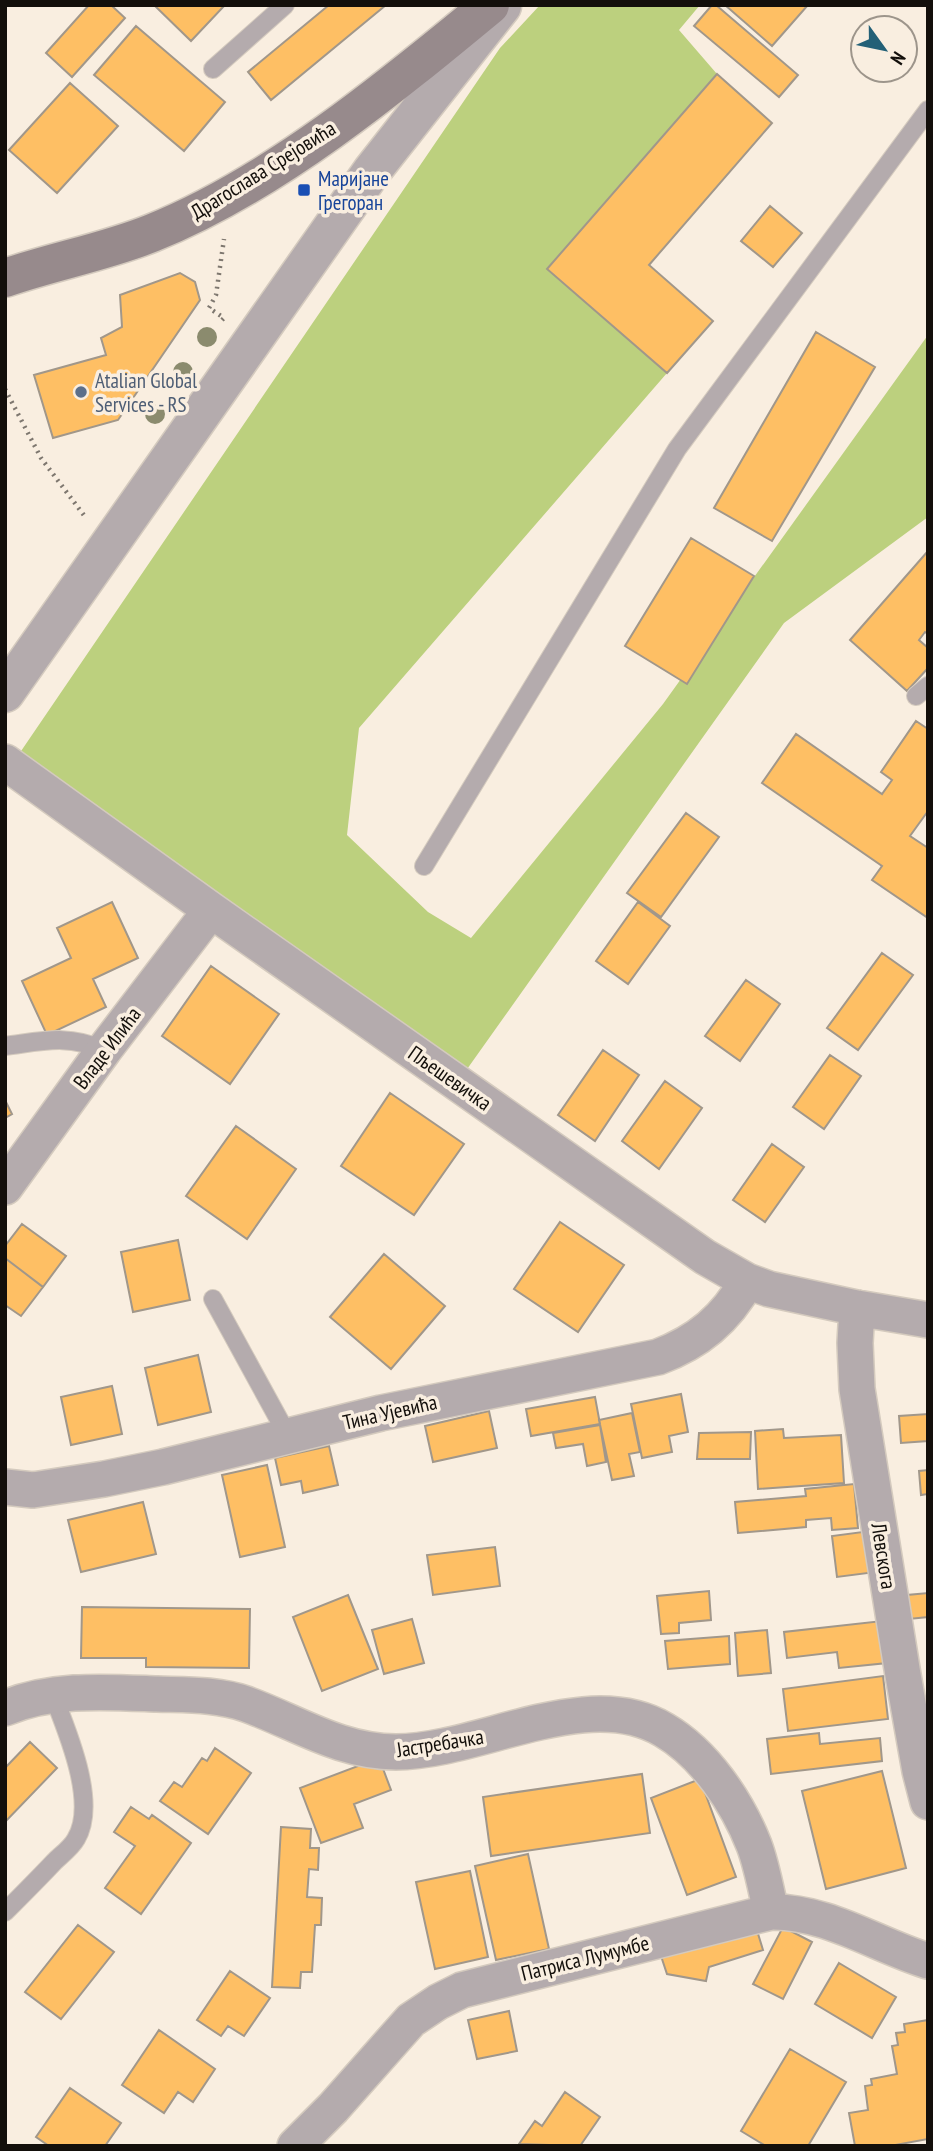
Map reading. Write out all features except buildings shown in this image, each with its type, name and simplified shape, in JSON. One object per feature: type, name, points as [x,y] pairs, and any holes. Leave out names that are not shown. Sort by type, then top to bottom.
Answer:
[{"type":"main road","name":"Драгослава Срејовића","points":[[5,278],[104,250],[152,233],[217,201],[338,125],[491,5]]},
{"type":"street","points":[[5,693],[372,171],[503,5]]},
{"type":"street","name":"Пљешевичка","points":[[5,762],[705,1257],[747,1281],[793,1296],[928,1320]]},
{"type":"street","name":"Владе Илића","points":[[5,1187],[104,1050],[211,910]]},
{"type":"street","name":"Тина Ујевића","points":[[5,1487],[33,1490],[104,1479],[381,1413],[658,1357],[684,1346],[709,1329],[729,1311],[747,1281]]},
{"type":"street","name":"Левскога","points":[[857,1308],[857,1389],[903,1675],[928,1802]]},
{"type":"street","name":"Јастребачка","points":[[5,1707],[53,1695],[101,1692],[225,1699],[276,1716],[331,1741],[351,1747],[396,1752],[469,1741],[521,1727],[593,1713],[629,1717],[663,1729],[689,1748],[724,1791],[754,1846],[771,1912]]},
{"type":"street","name":"Патриса Лумумбе","points":[[295,2146],[411,2020],[462,1990],[771,1912],[792,1912],[825,1920],[928,1961]]},
{"type":"lane","points":[[213,69],[285,5]]},
{"type":"lane","points":[[424,866],[677,449],[928,110]]},
{"type":"lane","points":[[5,1046],[60,1038],[85,1042],[104,1050]]},
{"type":"lane","points":[[213,1298],[288,1436]]},
{"type":"lane","points":[[5,1912],[76,1840],[83,1822],[83,1795],[77,1768],[53,1695]]},
{"type":"path","points":[[217,327],[224,318],[209,308],[216,295],[223,248]]},
{"type":"path","points":[[5,389],[41,458],[85,517],[95,523]]},
{"type":"green space","points":[[540,5],[700,5],[679,30],[717,74],[548,269],[667,373],[359,728],[347,835],[428,912],[471,938],[663,704],[928,335],[928,517],[784,623],[465,1072],[17,757],[500,48]]},
{"type":"place","name":"Маријане Грегоран","points":[[304,190]]},
{"type":"place","name":"Atalian Global Services - RS","points":[[81,392]]}]
